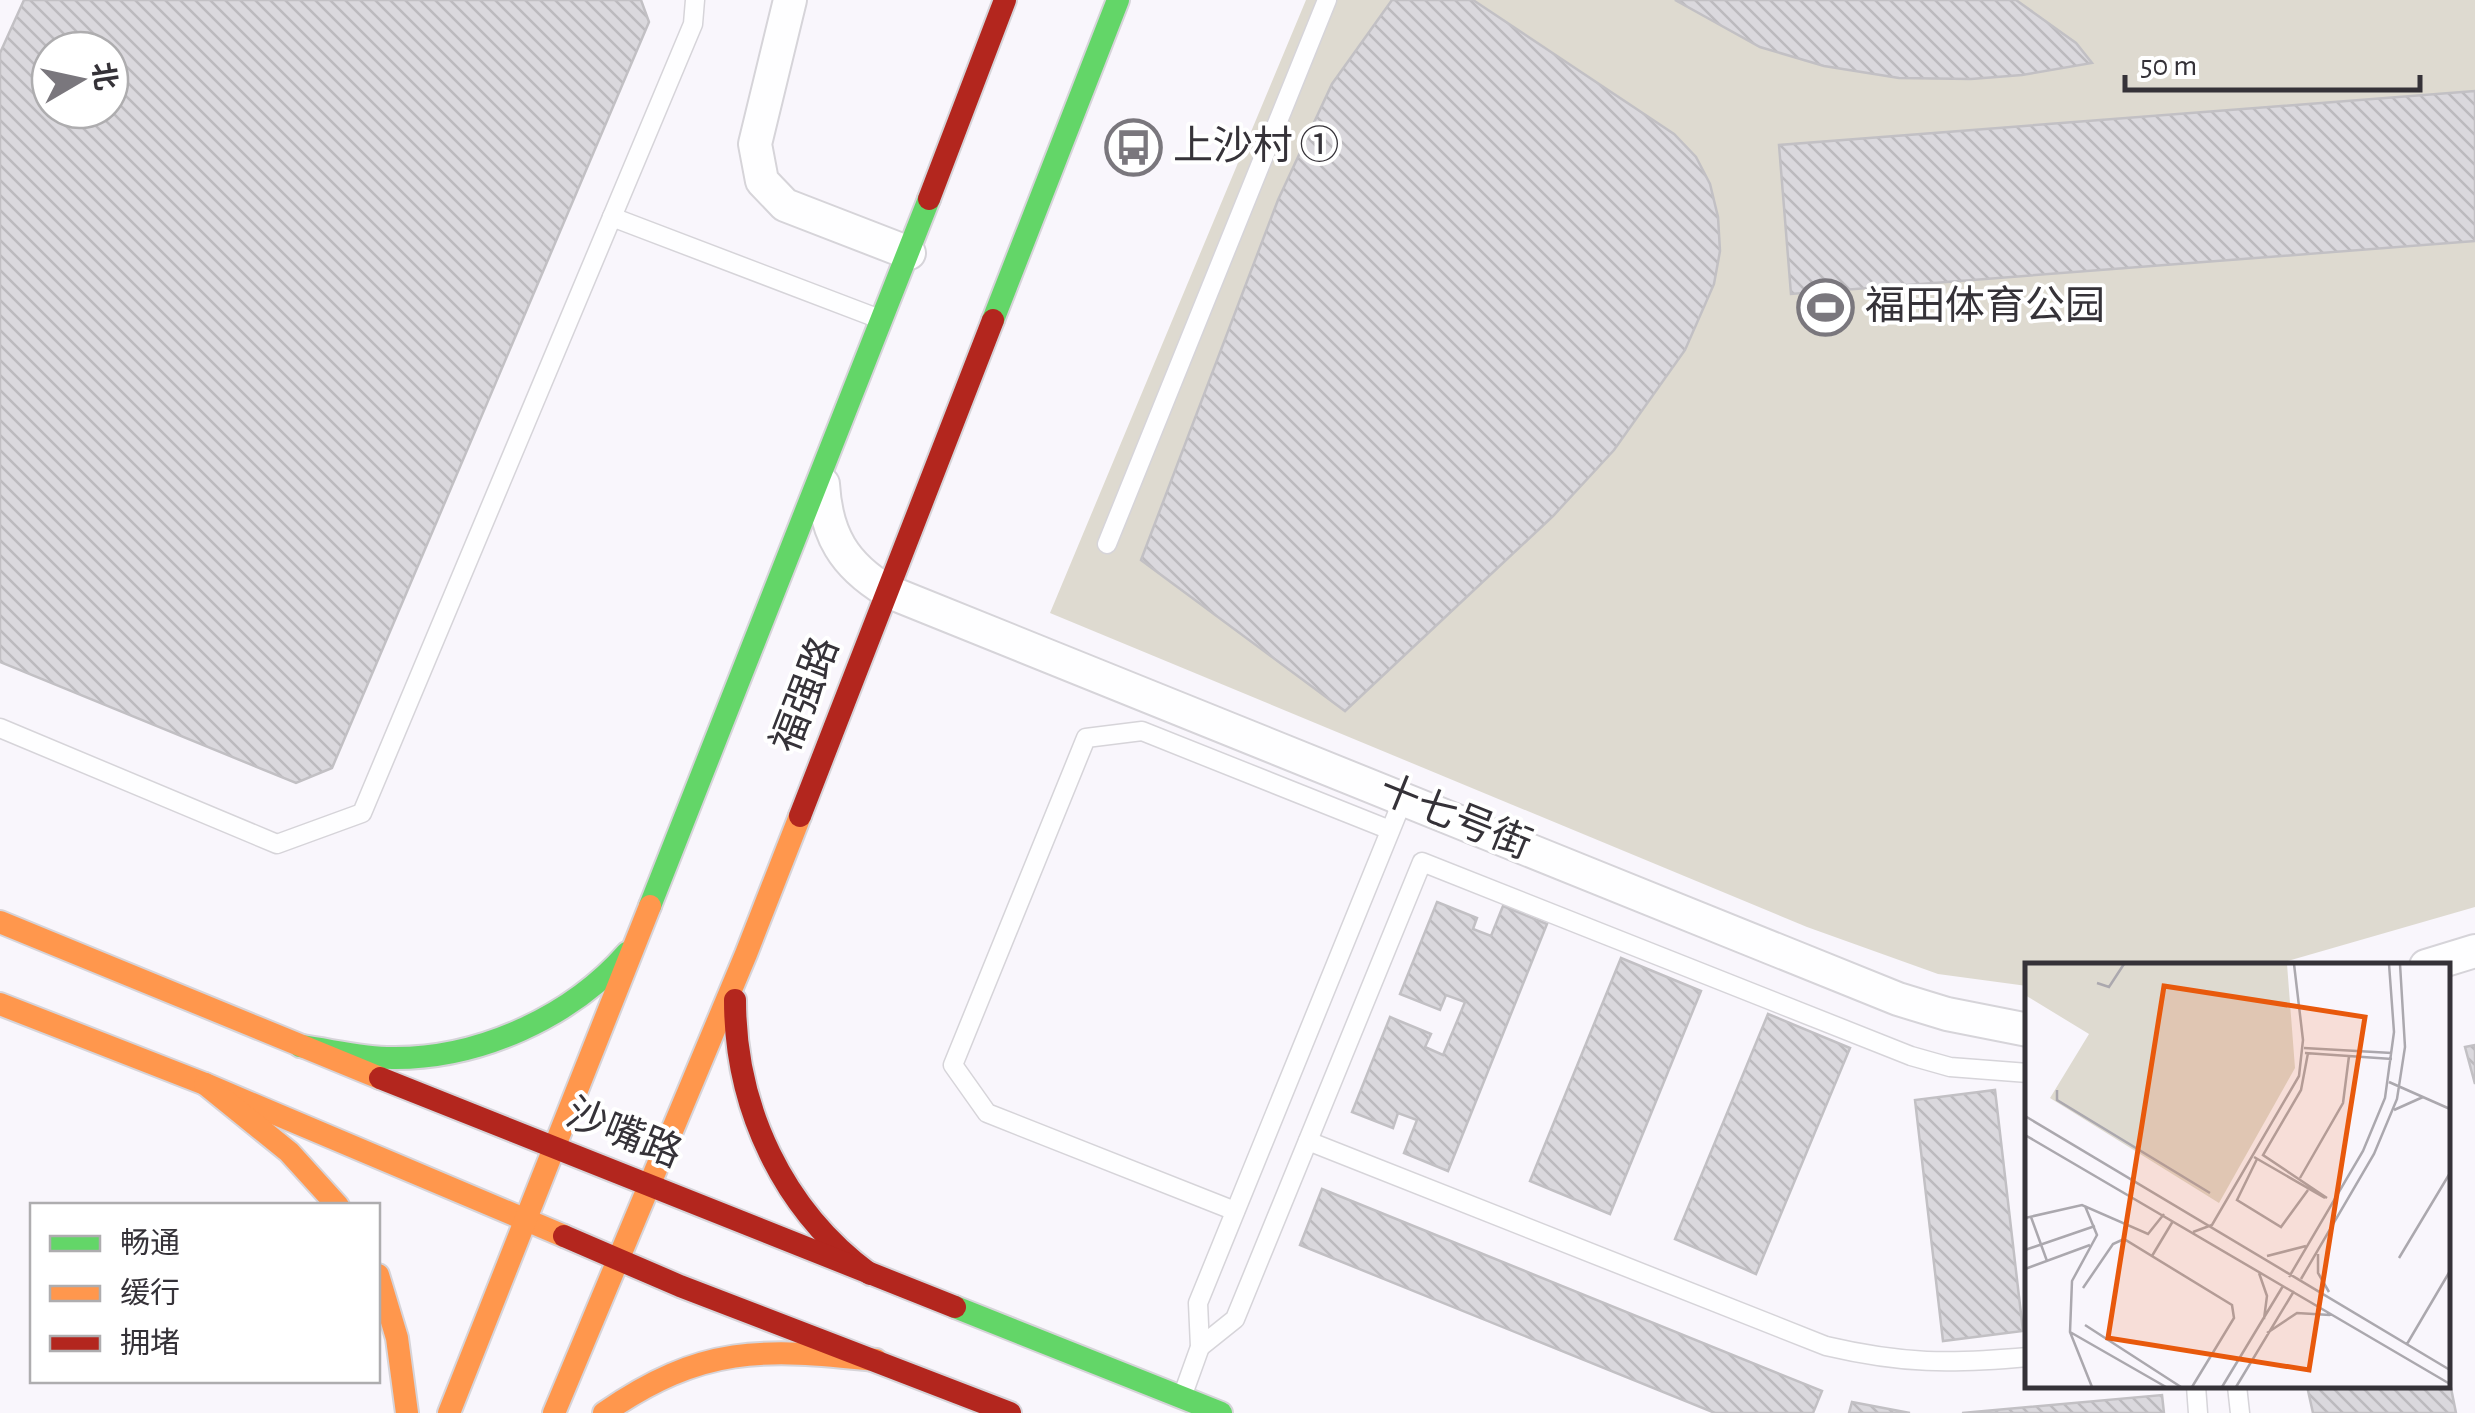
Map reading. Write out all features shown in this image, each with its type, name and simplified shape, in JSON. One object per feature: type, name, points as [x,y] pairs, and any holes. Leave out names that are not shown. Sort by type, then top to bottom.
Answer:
[{"type":"main road","name":"福强路","points":[[449,1413],[909,253],[1005,0]]},
{"type":"main road","name":"福强路","points":[[554,1413],[746,954],[1118,0]]},
{"type":"main road","name":"沙嘴路","points":[[0,922],[300,1046],[1221,1413]]},
{"type":"main road","points":[[300,1046],[390,1058],[420,1057],[464,1048],[512,1032],[561,1008],[601,981],[635,944]]},
{"type":"main road","points":[[746,954],[732,1025],[738,1069],[749,1107],[775,1161],[810,1217],[836,1248],[870,1274]]},
{"type":"main road","points":[[0,1004],[205,1084],[618,1260],[1010,1413]]},
{"type":"main road","points":[[205,1084],[289,1152],[335,1203]]},
{"type":"main road","points":[[380,1282],[397,1338],[406,1413]]},
{"type":"main road","points":[[604,1413],[625,1396],[676,1368],[716,1357],[760,1350],[876,1360]]},
{"type":"street","points":[[790,0],[754,144],[762,181],[785,204],[909,253]]},
{"type":"street","name":"十七号街","points":[[823,471],[830,528],[842,553],[860,575],[887,591],[1898,999],[1984,1023],[2025,1030]]},
{"type":"street","points":[[2436,963],[2475,951]]},
{"type":"lane","points":[[0,728],[278,844],[362,813],[693,24],[695,0]]},
{"type":"lane","points":[[1107,544],[1327,0]]},
{"type":"lane","points":[[612,217],[882,320]]},
{"type":"lane","points":[[1236,1212],[986,1113],[953,1065],[1086,738],[1142,731],[1390,830]]},
{"type":"lane","points":[[1182,1397],[1200,1347],[1198,1303],[1404,798]]},
{"type":"lane","points":[[1200,1347],[1235,1319],[1422,862],[1911,1056],[1950,1067],[2025,1073]]},
{"type":"lane","points":[[1308,1141],[1826,1346],[1907,1362],[1952,1364],[2025,1358]]},
{"type":"lane","points":[[2196,1388],[2198,1413]]},
{"type":"lane","points":[[2237,1388],[2240,1413]]},
{"type":"shaded area","name":"福田体育公园","points":[[1306,0],[2475,0],[2475,907],[2281,963],[2025,963],[2025,986],[1938,974],[1807,927],[1050,613]]},
{"type":"building","points":[[24,0],[641,0],[649,22],[332,768],[296,783],[0,662],[0,53]]},
{"type":"building","points":[[1392,0],[1473,0],[1674,134],[1696,157],[1710,184],[1718,217],[1720,251],[1714,284],[1685,350],[1614,450],[1553,516],[1345,711],[1141,560],[1278,200],[1332,84]]},
{"type":"building","points":[[1675,0],[2016,0],[2076,43],[2092,63],[1971,79],[1899,78],[1824,66],[1760,47]]},
{"type":"building","points":[[2475,91],[2475,241],[1791,294],[1779,145]]},
{"type":"building","points":[[1437,902],[1477,918],[1473,929],[1491,936],[1503,906],[1547,924],[1448,1171],[1404,1153],[1417,1120],[1398,1113],[1393,1128],[1352,1112],[1390,1017],[1431,1034],[1425,1047],[1443,1055],[1465,1002],[1446,995],[1440,1010],[1400,994]]},
{"type":"building","points":[[1621,958],[1701,991],[1610,1214],[1530,1181]]},
{"type":"building","points":[[1768,1014],[1850,1048],[1756,1274],[1675,1239]]},
{"type":"building","points":[[2475,1045],[2475,1084],[2465,1047]]},
{"type":"building","points":[[1995,1090],[2023,1331],[1943,1341],[1915,1100]]},
{"type":"building","points":[[1322,1189],[1822,1391],[1813,1413],[1715,1413],[1300,1245]]},
{"type":"building","points":[[2450,1383],[2456,1413],[2313,1413],[2307,1388],[2450,1388]]},
{"type":"building","points":[[2162,1395],[2164,1413],[1962,1413]]},
{"type":"building","points":[[1852,1402],[1910,1413],[1849,1413]]},
{"type":"traffic: fast","points":[[993,320],[1118,0]]},
{"type":"traffic: fast","points":[[650,906],[929,199]]},
{"type":"traffic: fast","points":[[300,1046],[392,1058],[458,1051],[490,1042],[551,1015],[579,997],[627,953]]},
{"type":"traffic: fast","points":[[955,1307],[1221,1413]]},
{"type":"traffic: slow","points":[[554,1413],[800,816]]},
{"type":"traffic: slow","points":[[449,1413],[650,906]]},
{"type":"traffic: slow","points":[[0,922],[380,1078]]},
{"type":"traffic: slow","points":[[0,1004],[205,1084],[564,1236]]},
{"type":"traffic: slow","points":[[205,1084],[289,1152],[335,1203]]},
{"type":"traffic: slow","points":[[380,1282],[397,1338],[407,1413]]},
{"type":"traffic: slow","points":[[604,1413],[672,1374],[734,1356],[799,1354],[876,1360]]},
{"type":"traffic: jam","points":[[929,199],[1005,0]]},
{"type":"traffic: jam","points":[[800,816],[993,320]]},
{"type":"traffic: jam","points":[[735,1000],[744,1079],[770,1154],[812,1219],[870,1274]]},
{"type":"traffic: jam","points":[[380,1078],[955,1307]]},
{"type":"traffic: jam","points":[[564,1236],[680,1286],[1010,1413]]},
{"type":"place","name":"上沙村 ①","points":[[1134,147]]},
{"type":"place","name":"福田体育公园","points":[[1826,307]]}]
